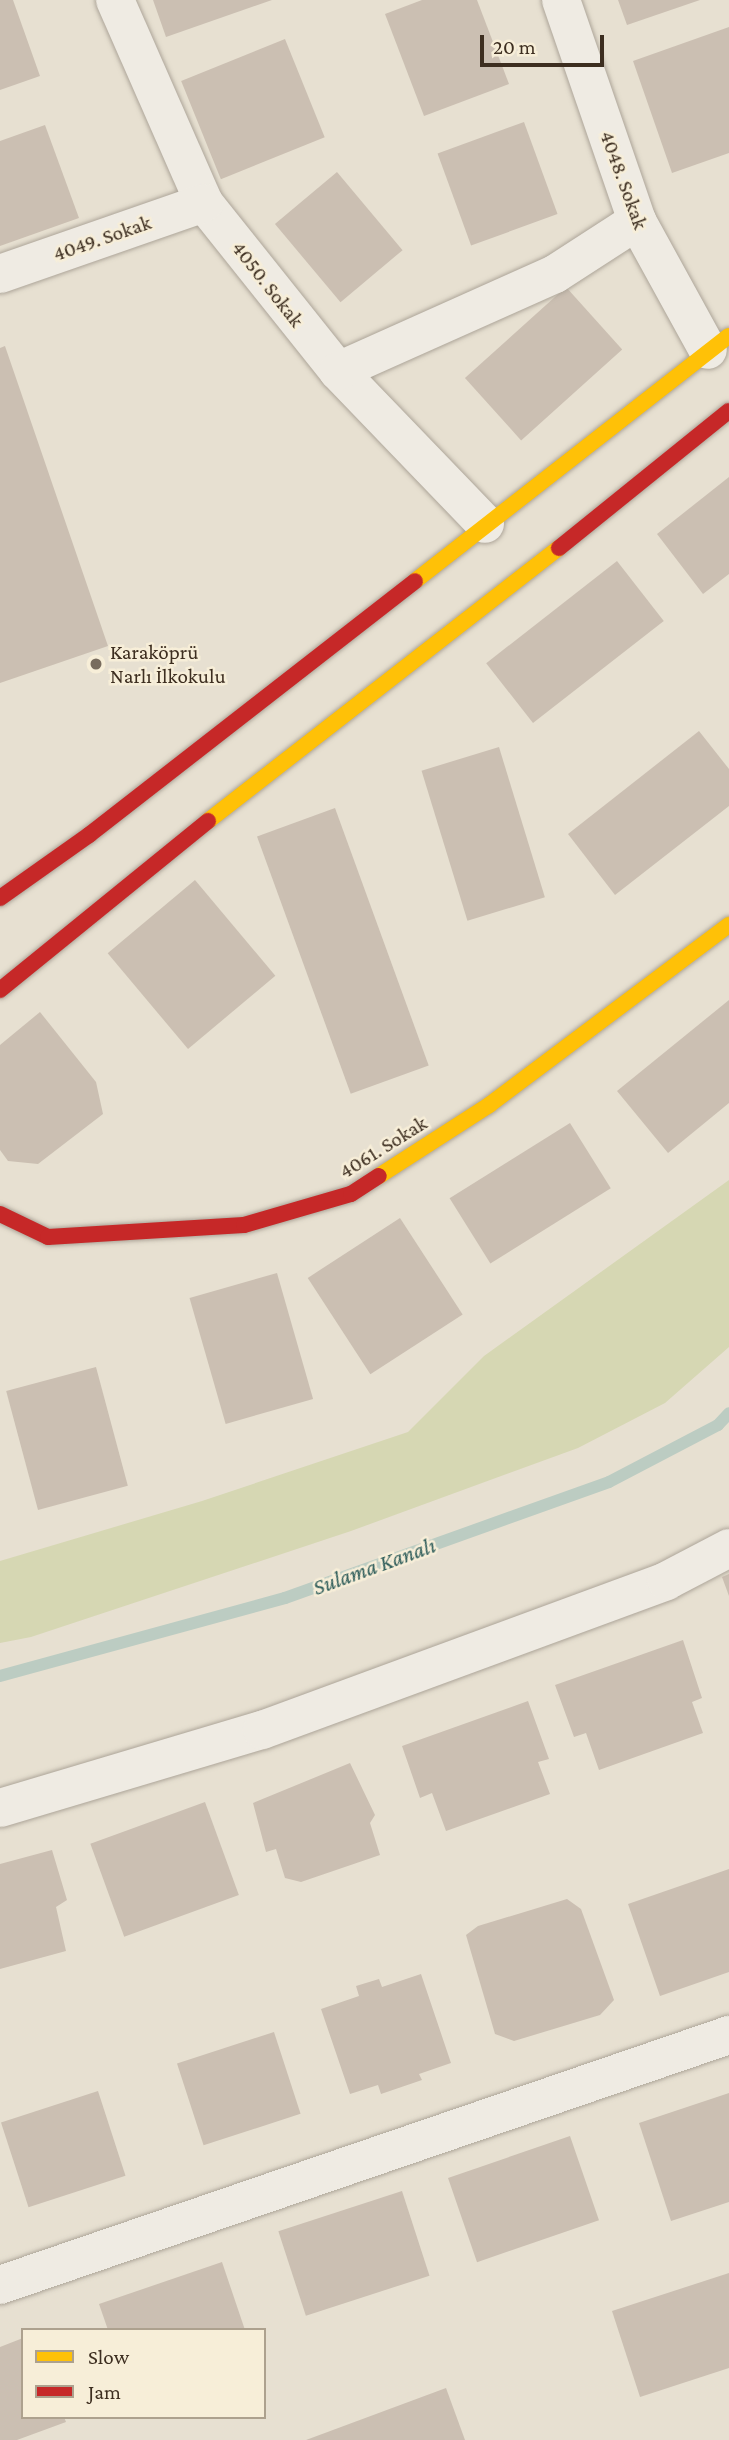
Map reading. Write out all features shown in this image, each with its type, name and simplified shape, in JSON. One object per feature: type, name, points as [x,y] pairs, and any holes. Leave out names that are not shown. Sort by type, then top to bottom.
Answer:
[{"type":"main road","points":[[0,898],[89,835],[719,343]]},
{"type":"main road","points":[[0,990],[131,881],[576,536],[729,411]]},
{"type":"main road","name":"4061. Sokak","points":[[0,1214],[48,1237],[121,1235],[244,1225],[351,1194],[489,1105],[729,925]]},
{"type":"street","name":"4050. Sokak","points":[[115,0],[204,203],[338,371],[485,524]]},
{"type":"street","name":"4048. Sokak","points":[[561,0],[637,221],[719,343]]},
{"type":"street","name":"4049. Sokak","points":[[0,274],[204,203]]},
{"type":"street","points":[[338,371],[555,274],[637,221]]},
{"type":"street","points":[[0,1808],[274,1726],[666,1581],[729,1548]]},
{"type":"street","points":[[0,2285],[729,2035]]},
{"type":"green space","points":[[729,1180],[729,1347],[665,1403],[578,1448],[351,1531],[31,1637],[0,1643],[0,1561],[202,1501],[408,1432],[484,1356]]},
{"type":"building","points":[[0,0],[13,0],[40,76],[0,90]]},
{"type":"building","points":[[153,0],[272,0],[166,37]]},
{"type":"building","points":[[422,0],[477,0],[509,84],[424,116],[385,14]]},
{"type":"building","points":[[618,0],[700,0],[627,25]]},
{"type":"building","points":[[729,27],[729,153],[672,173],[633,61]]},
{"type":"building","points":[[285,39],[325,137],[221,179],[181,81]]},
{"type":"building","points":[[524,122],[558,214],[471,246],[438,153]]},
{"type":"building","points":[[45,125],[79,218],[0,246],[0,141]]},
{"type":"building","points":[[337,172],[403,250],[341,302],[275,224]]},
{"type":"building","points":[[566,287],[622,349],[521,440],[465,378]]},
{"type":"building","points":[[5,346],[108,646],[0,683],[0,348]]},
{"type":"building","points":[[729,477],[729,574],[703,594],[657,534]]},
{"type":"building","points":[[617,561],[664,621],[533,723],[486,663]]},
{"type":"building","points":[[699,731],[729,769],[729,806],[615,895],[568,834]]},
{"type":"building","points":[[499,747],[545,897],[467,921],[422,771]]},
{"type":"building","points":[[335,808],[429,1065],[351,1094],[257,836]]},
{"type":"building","points":[[195,880],[275,976],[188,1049],[108,953]]},
{"type":"building","points":[[729,1000],[729,1103],[668,1153],[617,1091]]},
{"type":"building","points":[[40,1012],[96,1082],[103,1114],[38,1164],[8,1161],[0,1150],[0,1045]]},
{"type":"building","points":[[570,1123],[611,1188],[490,1264],[450,1198]]},
{"type":"building","points":[[400,1218],[463,1314],[370,1374],[308,1278]]},
{"type":"building","points":[[277,1273],[313,1399],[226,1424],[190,1298]]},
{"type":"building","points":[[96,1367],[128,1486],[38,1510],[6,1391]]},
{"type":"building","points":[[729,1574],[729,1596],[722,1577]]},
{"type":"building","points":[[683,1640],[702,1698],[692,1702],[703,1733],[599,1770],[586,1733],[574,1737],[555,1685]]},
{"type":"building","points":[[528,1701],[549,1759],[538,1762],[550,1794],[446,1831],[432,1793],[420,1798],[402,1746]]},
{"type":"building","points":[[350,1763],[375,1815],[370,1823],[380,1855],[301,1882],[285,1878],[276,1849],[266,1852],[253,1803]]},
{"type":"building","points":[[205,1802],[239,1895],[124,1937],[90,1844]]},
{"type":"building","points":[[52,1850],[67,1900],[56,1907],[66,1951],[0,1969],[0,1864]]},
{"type":"building","points":[[729,1869],[729,1972],[660,1996],[628,1904]]},
{"type":"building","points":[[567,1899],[581,1909],[614,2000],[600,2015],[514,2041],[495,2034],[466,1935],[478,1926]]},
{"type":"building","points":[[421,1974],[451,2063],[419,2074],[422,2080],[381,2094],[378,2085],[350,2094],[321,2009],[359,1996],[356,1986],[379,1979],[382,1987]]},
{"type":"building","points":[[274,2032],[301,2114],[204,2145],[177,2064]]},
{"type":"building","points":[[98,2091],[126,2176],[28,2207],[1,2123]]},
{"type":"building","points":[[729,2093],[729,2202],[671,2221],[639,2123]]},
{"type":"building","points":[[570,2136],[599,2220],[477,2262],[448,2178]]},
{"type":"building","points":[[402,2191],[430,2276],[306,2316],[278,2231]]},
{"type":"building","points":[[222,2262],[244,2328],[107,2328],[99,2304]]},
{"type":"building","points":[[729,2273],[729,2368],[640,2397],[612,2311]]},
{"type":"building","points":[[21,2339],[21,2419],[65,2419],[66,2422],[17,2440],[0,2440],[0,2347]]},
{"type":"building","points":[[446,2388],[465,2440],[306,2440]]},
{"type":"waterway","name":"Sulama Kanalı","points":[[0,1676],[285,1598],[609,1482],[718,1425],[729,1413]]},
{"type":"traffic: slow","points":[[415,581],[729,336]]},
{"type":"traffic: slow","points":[[208,821],[559,548]]},
{"type":"traffic: slow","points":[[379,1176],[489,1105],[729,925]]},
{"type":"traffic: jam","points":[[559,548],[729,411]]},
{"type":"traffic: jam","points":[[0,898],[89,835],[415,581]]},
{"type":"traffic: jam","points":[[0,990],[208,821]]},
{"type":"traffic: jam","points":[[0,1214],[48,1237],[244,1225],[351,1194],[379,1176]]},
{"type":"place","name":"Karaköprü Narlı İlkokulu","points":[[96,664]]}]
